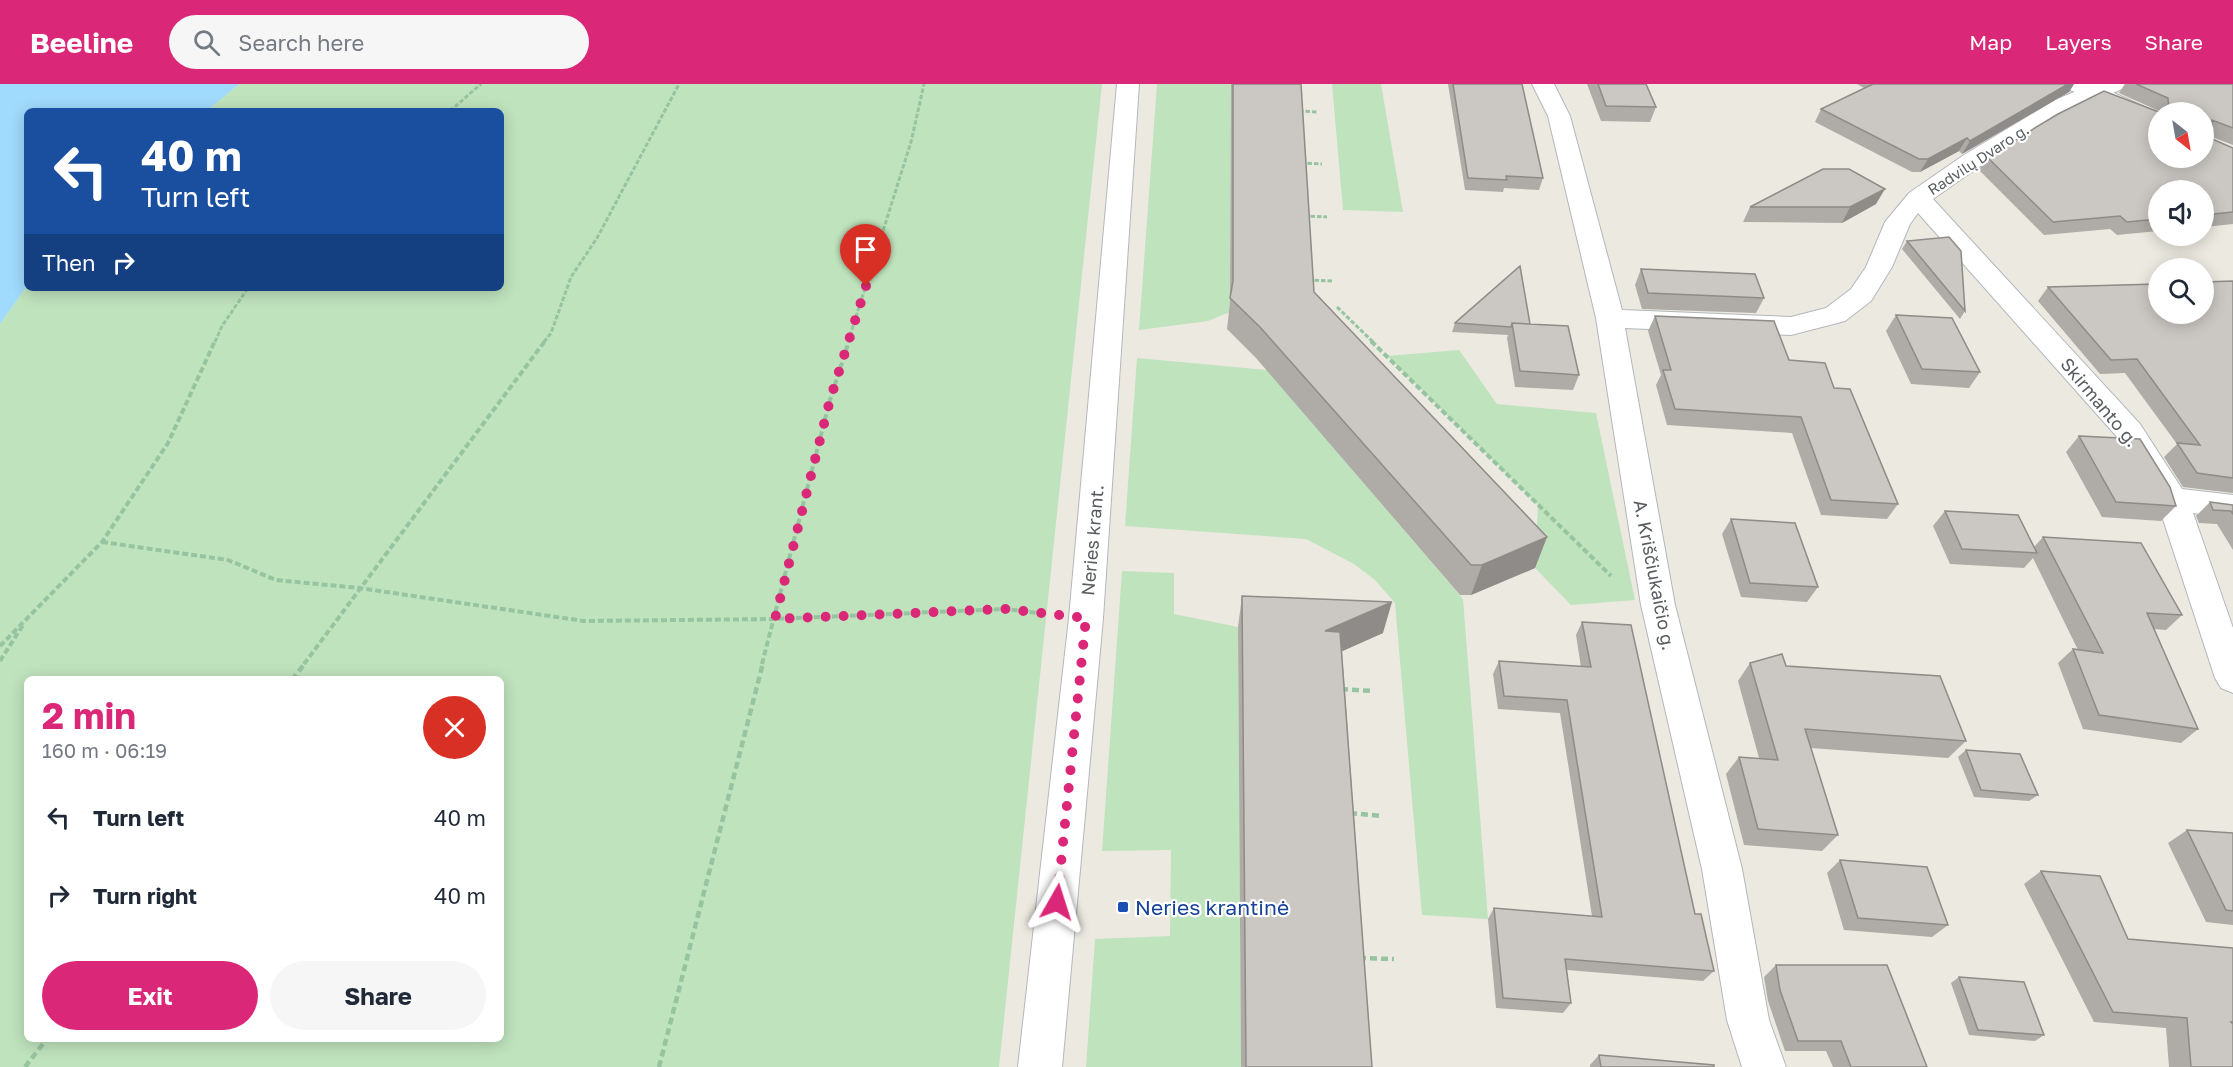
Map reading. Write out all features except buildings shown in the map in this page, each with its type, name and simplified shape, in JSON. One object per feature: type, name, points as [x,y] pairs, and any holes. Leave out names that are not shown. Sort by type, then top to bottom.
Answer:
[{"type":"street","name":"Neries krant.","points":[[1040,1067],[1086,618],[1128,84]]},
{"type":"street","name":"A. Kriščiukaičio g.","points":[[1543,84],[1559,116],[1610,318],[1658,605],[1722,869],[1748,1020],[1764,1067]]},
{"type":"street","name":"Radvilų Dvaro g.","points":[[1610,318],[1791,326],[1835,315],[1861,295],[1880,267],[1898,222],[1918,198],[1972,160],[2095,86]]},
{"type":"street","points":[[2095,86],[2148,115]]},
{"type":"street","name":"Skirmanto g.","points":[[1918,198],[2129,431],[2172,499],[2233,678]]},
{"type":"street","points":[[2172,499],[2233,507]]},
{"type":"path","points":[[454,108],[482,84]]},
{"type":"path","points":[[295,676],[551,333],[571,277],[597,238],[679,84]]},
{"type":"path","points":[[658,1067],[830,400],[911,142],[924,84]]},
{"type":"path","points":[[1298,111],[1317,112]]},
{"type":"path","points":[[1300,163],[1322,164]]},
{"type":"path","points":[[1304,216],[1327,217]]},
{"type":"path","points":[[1308,280],[1334,281]]},
{"type":"path","points":[[0,646],[102,542],[168,443],[222,326],[246,291]]},
{"type":"path","points":[[1337,307],[1619,584]]},
{"type":"path","points":[[102,542],[228,560],[276,580],[359,588],[584,621],[775,619],[1005,609],[1086,618]]},
{"type":"path","points":[[0,661],[29,617]]},
{"type":"path","points":[[1335,688],[1372,691]]},
{"type":"path","points":[[1343,813],[1382,816]]},
{"type":"path","points":[[1352,958],[1394,959]]},
{"type":"path","points":[[25,1067],[44,1042]]},
{"type":"green space","points":[[239,84],[1102,84],[999,1067],[0,1067],[0,324],[24,290],[504,291],[504,108],[211,108]]},
{"type":"green space","points":[[1157,84],[1238,84],[1231,86],[1230,312],[1208,321],[1139,330]]},
{"type":"green space","points":[[1332,84],[1381,84],[1403,212],[1343,210]]},
{"type":"green space","points":[[1459,350],[1497,404],[1596,413],[1635,600],[1571,605],[1535,568],[1538,505],[1387,356]]},
{"type":"green space","points":[[1137,358],[1267,370],[1463,599],[1488,919],[1422,915],[1395,603],[1375,580],[1354,564],[1306,539],[1125,526]]},
{"type":"green space","points":[[1122,571],[1174,573],[1174,614],[1238,627],[1241,1067],[1086,1067],[1095,939],[1170,936],[1171,850],[1102,851]]},
{"type":"water","points":[[0,84],[239,84],[211,108],[24,108],[24,290],[0,324]]},
{"type":"place","name":"Neries krantinė","points":[[1123,907]]},
{"type":"route","points":[[866,286],[830,400],[775,619],[1005,609],[1086,618],[1057,902]]}]
